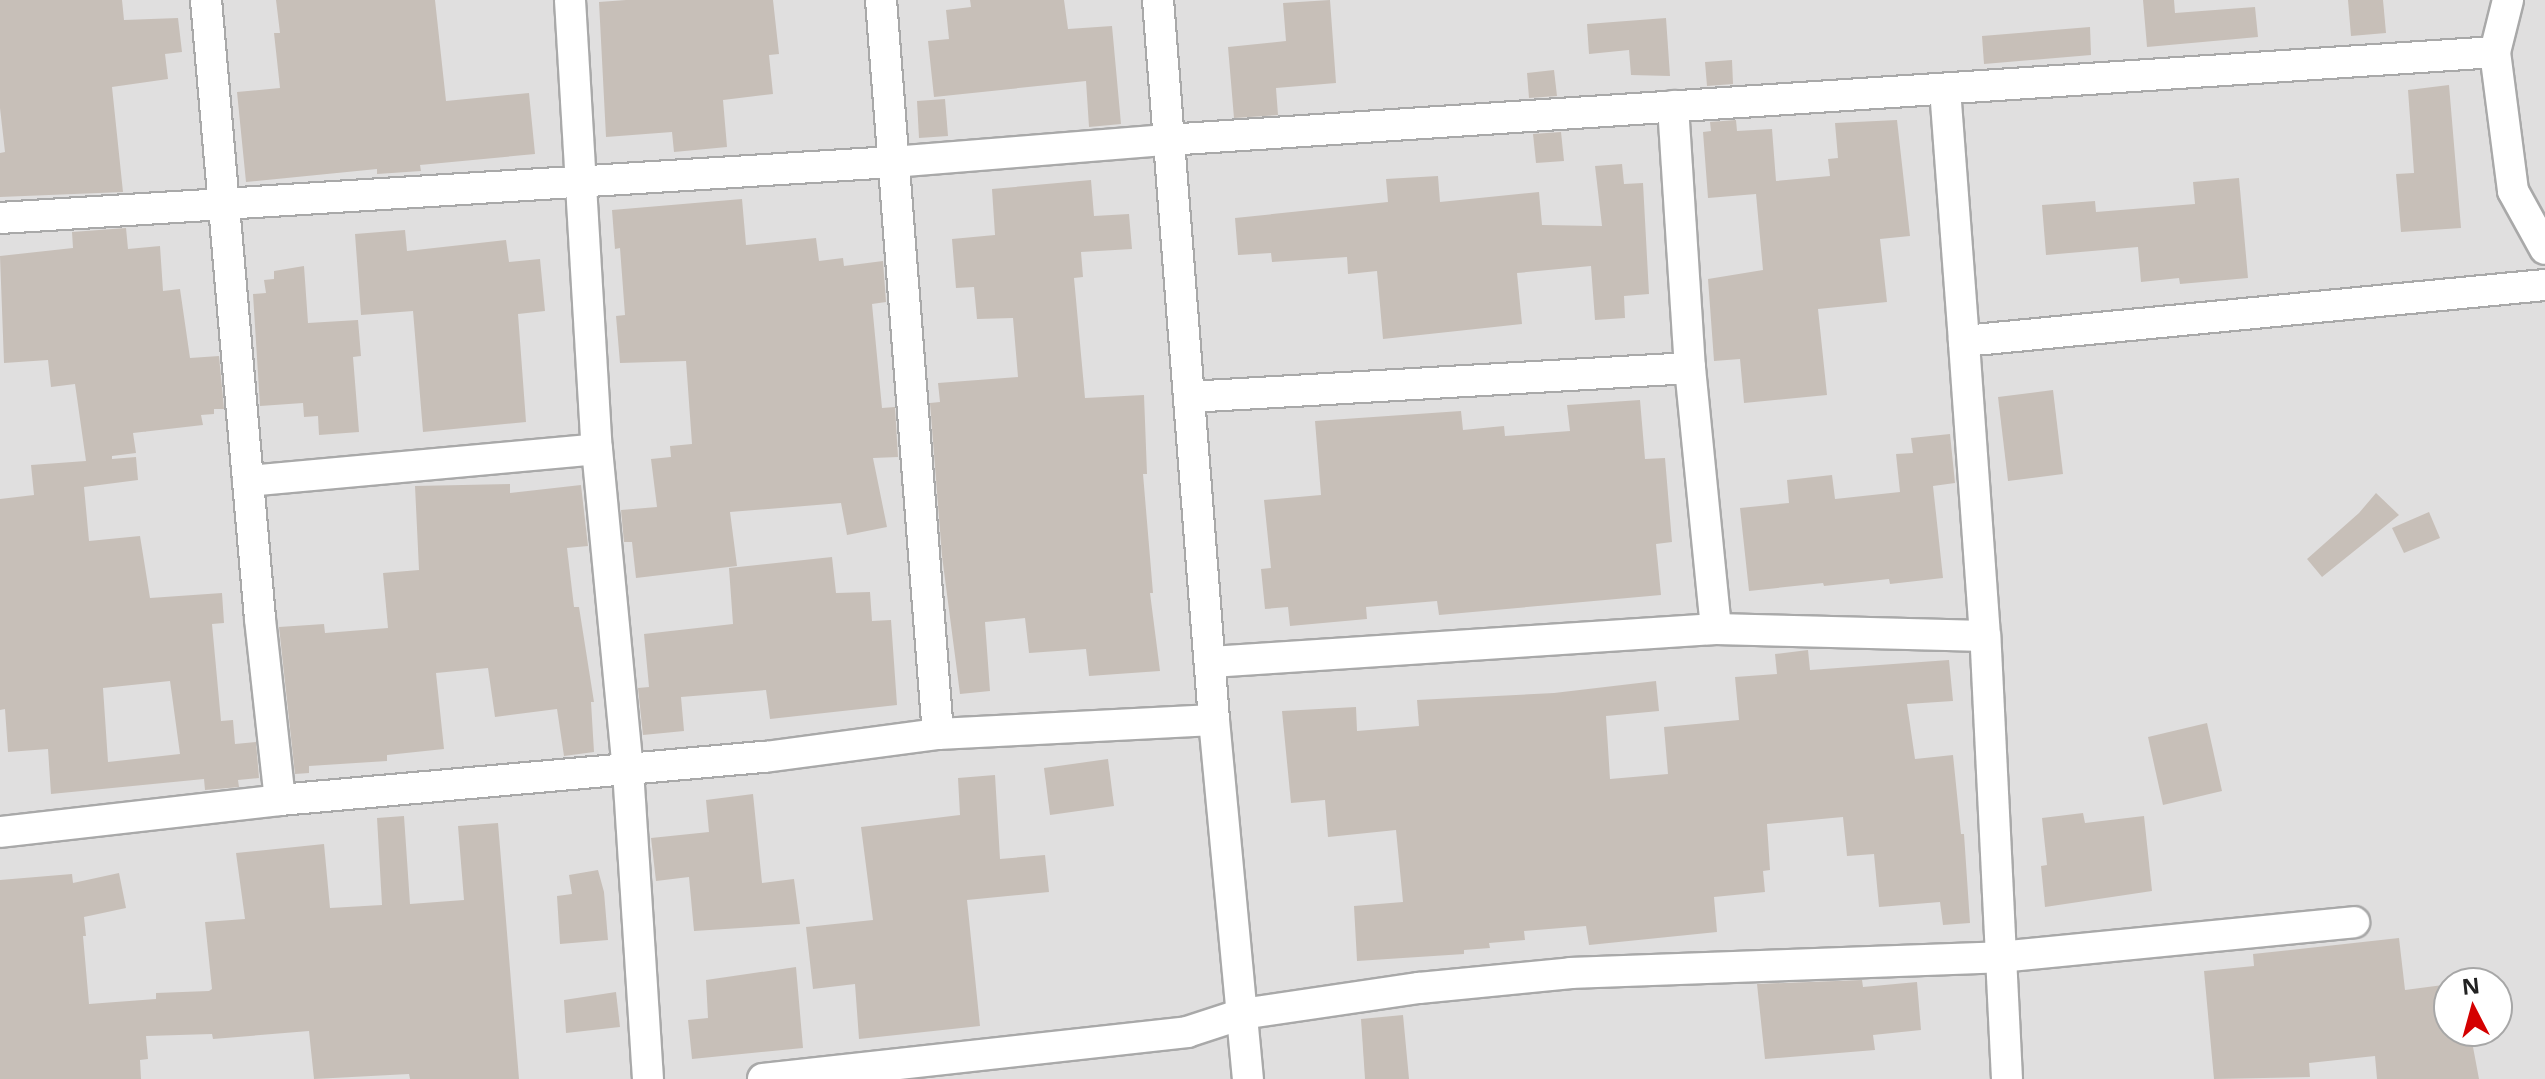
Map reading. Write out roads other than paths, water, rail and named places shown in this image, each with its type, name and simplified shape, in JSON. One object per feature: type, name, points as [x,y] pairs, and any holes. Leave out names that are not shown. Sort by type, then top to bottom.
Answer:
[{"type":"street","points":[[206,0],[222,202],[280,800]]},
{"type":"street","points":[[570,0],[597,449],[628,770],[648,1079]]},
{"type":"street","points":[[881,0],[938,734]]},
{"type":"street","points":[[1158,0],[1214,720],[1248,1079]]},
{"type":"street","points":[[2508,0],[2495,52],[2513,191],[2545,249]]},
{"type":"street","points":[[0,218],[892,162],[1167,140],[2495,52]]},
{"type":"street","points":[[1945,89],[1985,636],[2007,1079]]},
{"type":"street","points":[[1673,106],[1690,368],[1716,629]]},
{"type":"street","points":[[1964,341],[2545,285]]},
{"type":"street","points":[[1189,397],[1690,368]]},
{"type":"street","points":[[248,481],[597,449]]},
{"type":"street","points":[[1211,662],[1716,629],[1985,636]]},
{"type":"street","points":[[0,832],[280,800],[628,770],[938,734],[1214,720]]},
{"type":"street","points":[[763,1079],[1187,1032],[1242,1014],[1419,988],[1571,973],[1999,957],[2354,922]]}]
